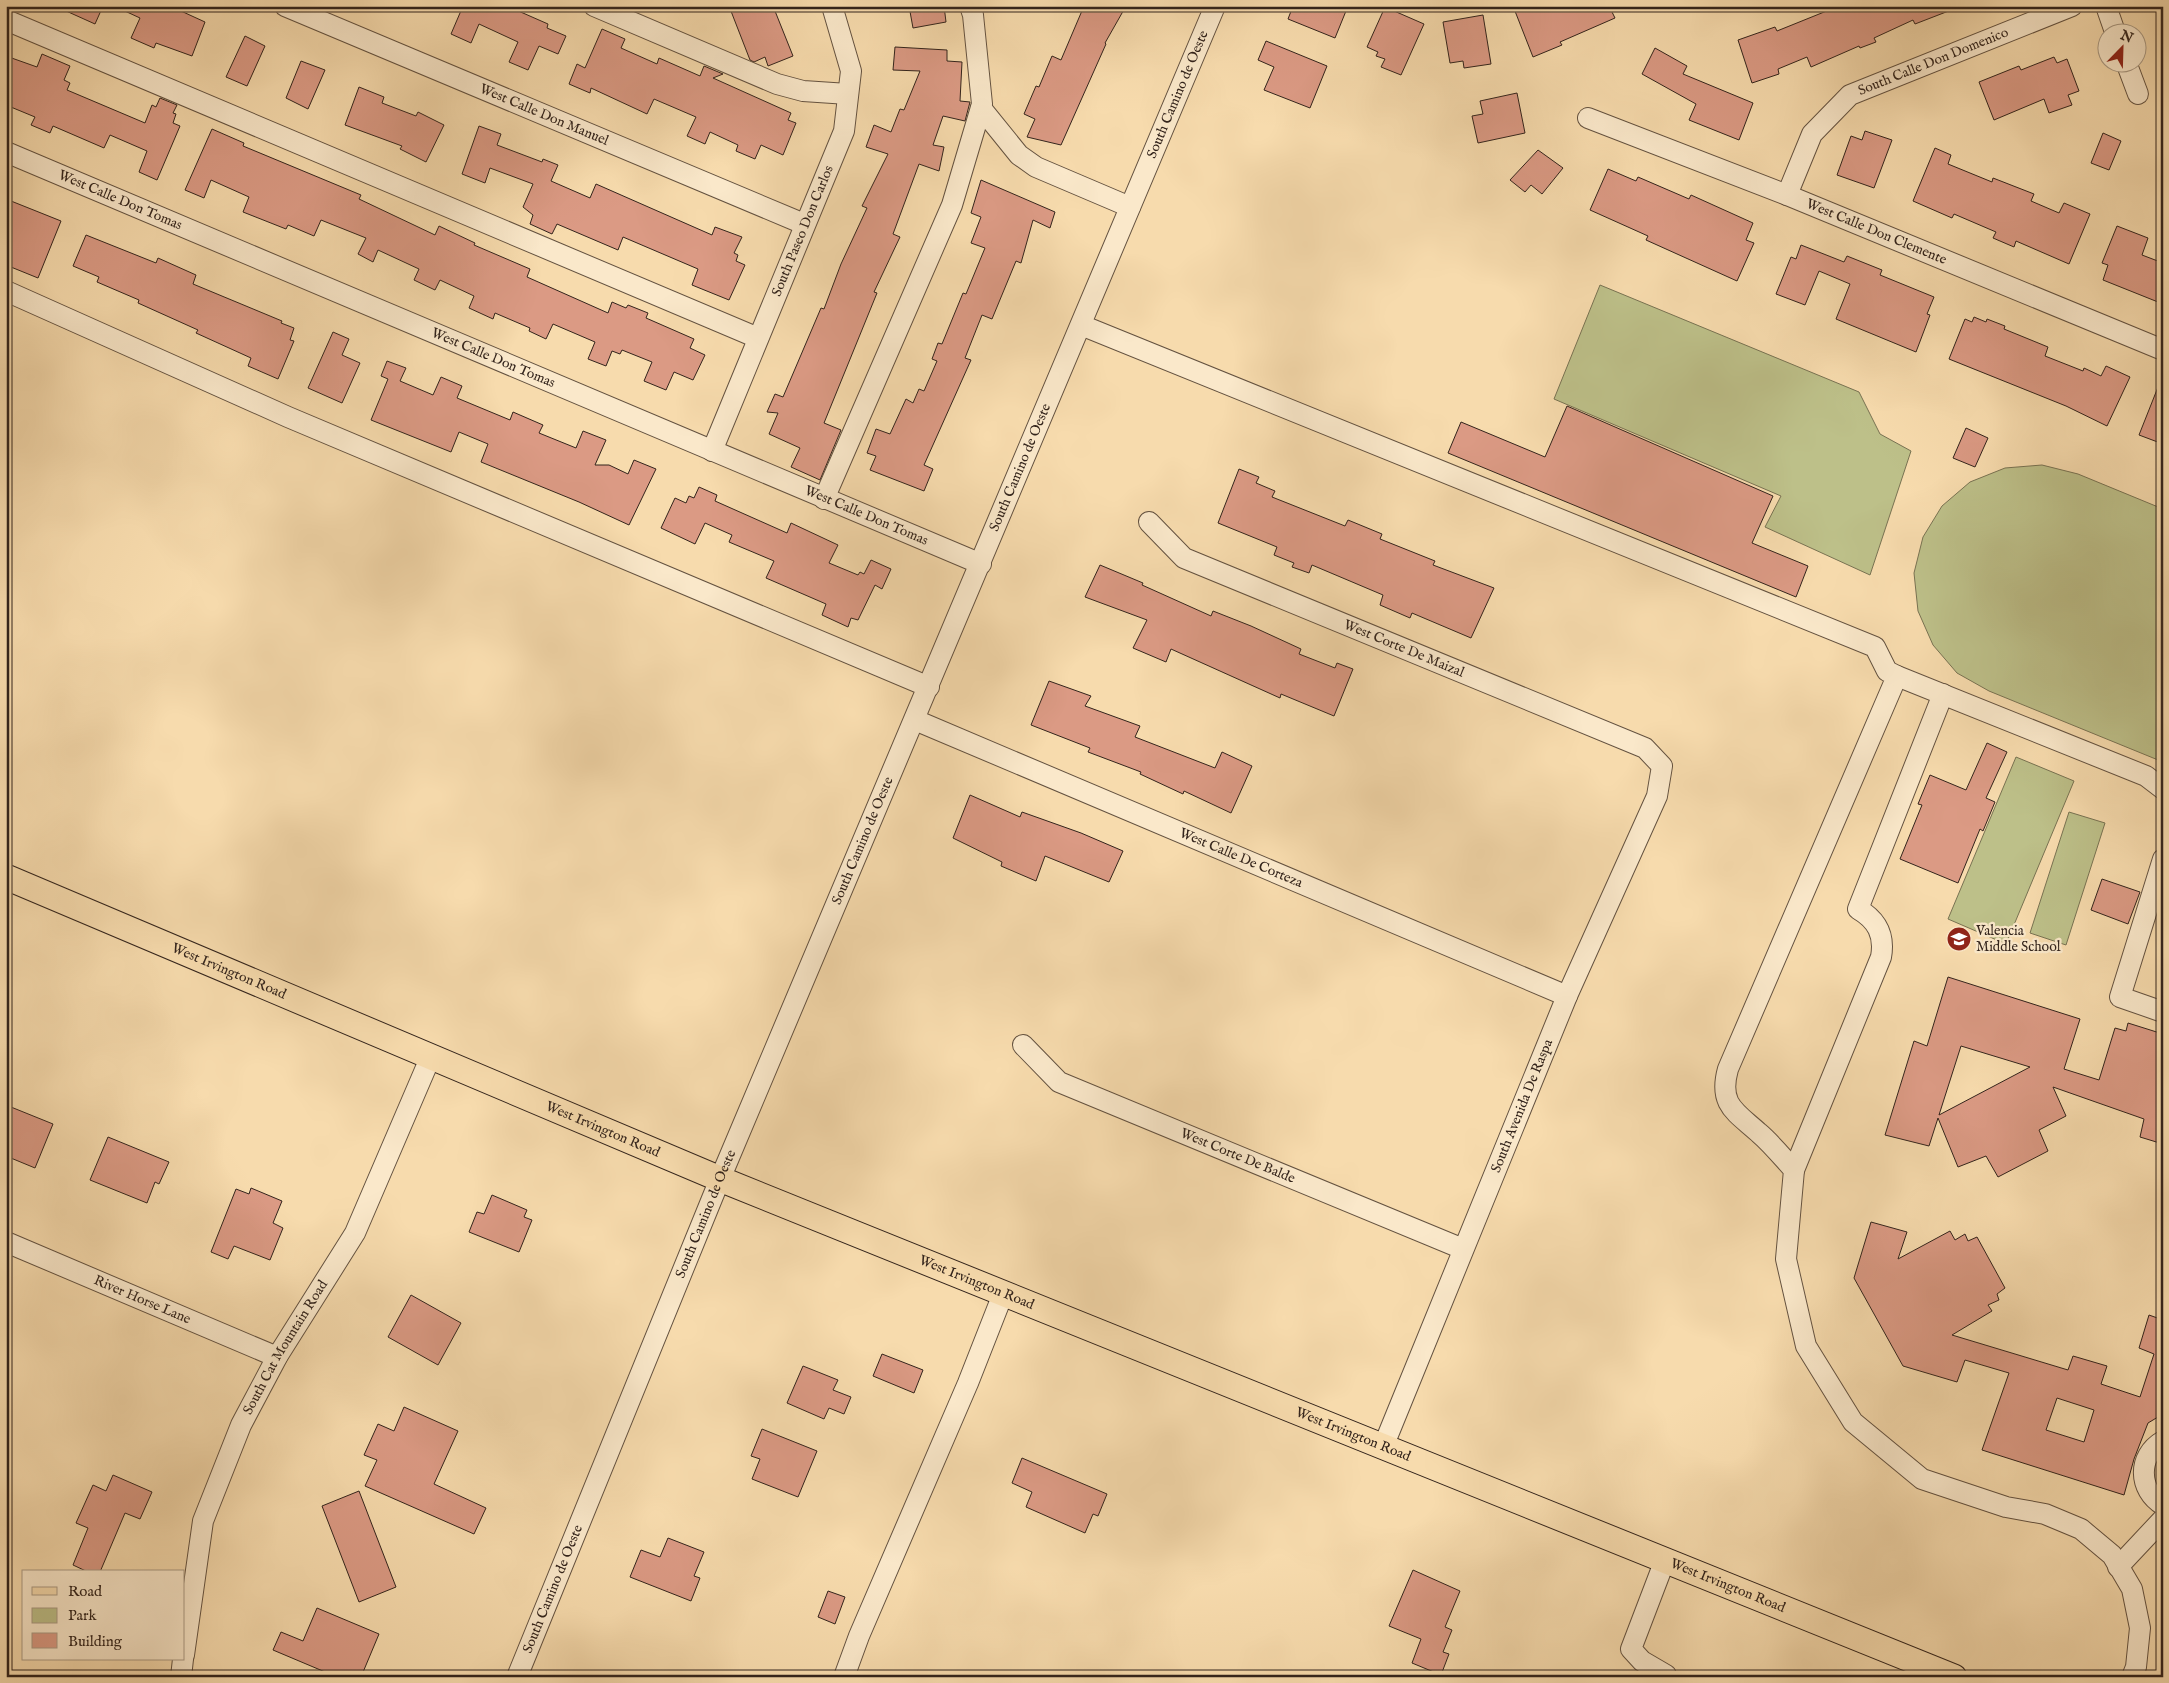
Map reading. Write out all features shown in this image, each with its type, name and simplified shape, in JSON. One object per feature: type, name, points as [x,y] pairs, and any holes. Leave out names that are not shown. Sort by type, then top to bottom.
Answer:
[{"type":"main road","name":"West Irvington Road","points":[[6,877],[720,1179],[1954,1677]]},
{"type":"street","name":"West Calle Don Manuel","points":[[286,6],[804,224]]},
{"type":"street","points":[[594,6],[777,84],[803,91],[848,94]]},
{"type":"street","name":"South Paseo Don Carlos","points":[[712,451],[804,224],[844,131],[851,71],[832,6]]},
{"type":"street","points":[[824,499],[952,204],[981,108],[974,24],[970,6]]},
{"type":"street","name":"South Camino de Oeste","points":[[517,1677],[720,1179],[929,687],[1214,6]]},
{"type":"street","name":"South Calle Don Domenico","points":[[1787,195],[1812,134],[1850,95],[2072,6]]},
{"type":"street","points":[[2106,6],[2112,22]]},
{"type":"street","points":[[6,20],[758,338]]},
{"type":"street","points":[[2130,72],[2138,94]]},
{"type":"street","points":[[981,108],[1019,155],[1036,167],[1130,207]]},
{"type":"street","name":"West Calle Don Clemente","points":[[1588,118],[1787,195],[2163,350]]},
{"type":"street","name":"West Calle Don Tomas","points":[[6,152],[980,564]]},
{"type":"street","points":[[6,291],[288,417],[929,687]]},
{"type":"street","points":[[1081,324],[1875,647],[1886,672],[2146,776],[2163,789]]},
{"type":"street","name":"West Corte De Maizal","points":[[1149,522],[1184,558],[1645,748],[1662,766]]},
{"type":"street","points":[[1794,1170],[1760,1133],[1737,1116],[1729,1106],[1725,1094],[1724,1081],[1897,676]]},
{"type":"street","points":[[1943,694],[1858,909],[1868,915],[1879,929],[1883,946],[1881,957],[1794,1170],[1786,1259],[1806,1346],[1854,1422],[1922,1479],[2006,1507],[2045,1514],[2082,1529],[2112,1555],[2132,1589],[2140,1628],[2136,1667],[2132,1677]]},
{"type":"street","name":"West Calle De Corteza","points":[[914,720],[1567,996]]},
{"type":"street","name":"South Avenida De Raspa","points":[[1383,1447],[1567,996],[1657,796],[1662,766]]},
{"type":"street","points":[[2163,859],[2120,996],[2163,1012]]},
{"type":"street","name":"West Corte De Balde","points":[[1023,1045],[1059,1082],[1463,1249]]},
{"type":"street","name":"South Cat Mountain Road","points":[[185,1648],[203,1521],[241,1425],[277,1357],[354,1233],[431,1056]]},
{"type":"street","name":"River Horse Lane","points":[[6,1242],[277,1357]]},
{"type":"street","points":[[844,1677],[859,1636],[968,1383],[1003,1294]]},
{"type":"street","points":[[2163,1442],[2151,1450],[2145,1461],[2143,1474],[2145,1486],[2152,1497],[2163,1506]]},
{"type":"street","points":[[2118,1567],[2163,1519]]},
{"type":"street","points":[[1665,1560],[1631,1649],[1642,1661],[1666,1675]]},
{"type":"street","points":[[181,1677],[183,1660]]},
{"type":"green space","points":[[1600,285],[1859,392],[1880,434],[1911,451],[1870,575],[1765,527],[1781,496],[1554,399]]},
{"type":"green space","points":[[2042,465],[2078,474],[2163,509],[2163,762],[1989,691],[1957,673],[1933,645],[1918,611],[1914,573],[1923,537],[1942,506],[1970,482],[2005,468]]},
{"type":"green space","points":[[2016,757],[2074,781],[2006,944],[1948,919]]},
{"type":"green space","points":[[2069,812],[2105,823],[2066,945],[2030,933]]},
{"type":"building","points":[[55,6],[103,6],[95,24]]},
{"type":"building","points":[[114,6],[170,6],[205,22],[192,56],[156,43],[154,48],[131,38],[140,18]]},
{"type":"building","points":[[463,6],[507,6],[548,24],[547,28],[566,36],[558,54],[539,46],[528,70],[509,62],[518,42],[479,24],[471,43],[451,34]]},
{"type":"building","points":[[729,6],[773,6],[793,56],[768,66],[765,57],[754,62],[750,60]]},
{"type":"building","points":[[909,6],[944,6],[946,22],[913,28]]},
{"type":"building","points":[[1084,6],[1126,6],[1105,43],[1061,145],[1027,137],[1035,119],[1024,114],[1036,86],[1039,87],[1052,56],[1061,60]]},
{"type":"building","points":[[1293,6],[1348,6],[1335,38],[1288,19]]},
{"type":"building","points":[[1513,6],[1609,6],[1615,18],[1560,42],[1562,45],[1533,57]]},
{"type":"building","points":[[1839,6],[1959,7],[1915,24],[1913,20],[1874,38],[1876,42],[1860,48],[1859,46],[1811,67],[1807,57],[1778,69],[1779,74],[1752,83],[1738,40],[1775,27],[1777,31]]},
{"type":"building","points":[[1385,7],[1424,24],[1401,75],[1381,67],[1385,59],[1376,56],[1378,52],[1367,47]]},
{"type":"building","points":[[1483,15],[1491,64],[1464,68],[1463,61],[1450,63],[1443,22]]},
{"type":"building","points":[[602,29],[625,39],[621,48],[657,64],[659,58],[700,76],[704,66],[723,74],[713,78],[791,113],[788,120],[796,123],[783,155],[761,145],[755,159],[736,151],[738,145],[710,132],[705,144],[687,136],[696,117],[654,99],[647,114],[591,88],[590,93],[569,84],[577,64],[585,68]]},
{"type":"building","points":[[245,36],[265,46],[247,86],[226,77]]},
{"type":"building","points":[[1266,41],[1327,66],[1310,108],[1264,90],[1274,67],[1258,60]]},
{"type":"building","points":[[895,47],[947,50],[947,61],[962,62],[960,101],[970,102],[965,121],[943,116],[933,145],[944,147],[939,171],[919,164],[893,234],[900,237],[874,292],[877,293],[824,423],[841,430],[820,480],[791,467],[800,448],[769,434],[778,413],[767,412],[775,394],[783,397],[821,308],[824,309],[841,264],[867,208],[862,206],[888,154],[866,147],[874,125],[891,132],[900,109],[904,110],[920,71],[893,70]]},
{"type":"building","points":[[1655,48],[1687,66],[1683,74],[1753,103],[1739,140],[1689,120],[1696,104],[1642,74]]},
{"type":"building","points":[[42,54],[70,66],[64,80],[70,83],[67,90],[145,123],[152,105],[156,107],[160,98],[177,105],[173,113],[176,114],[173,123],[180,126],[157,180],[139,172],[147,151],[110,135],[104,148],[53,126],[50,133],[31,125],[35,117],[6,105],[6,56],[37,67]]},
{"type":"building","points":[[2054,57],[2057,63],[2067,59],[2079,91],[2068,95],[2072,105],[2049,113],[2044,99],[1994,120],[1979,82],[2019,66],[2021,70]]},
{"type":"building","points":[[301,61],[325,70],[308,109],[286,98]]},
{"type":"building","points":[[359,87],[384,97],[382,103],[416,116],[418,112],[444,125],[426,162],[400,149],[402,146],[345,125]]},
{"type":"building","points":[[1517,93],[1525,133],[1478,143],[1472,116],[1483,114],[1480,101]]},
{"type":"building","points":[[479,126],[501,134],[497,145],[542,162],[543,159],[558,165],[551,181],[590,198],[596,184],[712,235],[715,227],[742,237],[734,253],[738,255],[736,261],[745,265],[729,300],[692,285],[698,269],[623,237],[618,250],[557,224],[552,234],[530,224],[533,215],[523,207],[533,184],[490,168],[485,183],[462,174]]},
{"type":"building","points":[[212,129],[244,143],[243,146],[361,195],[359,199],[435,235],[439,226],[475,243],[474,245],[530,269],[527,277],[608,313],[612,302],[626,308],[628,305],[648,313],[646,318],[694,339],[690,348],[705,355],[693,380],[674,372],[666,390],[644,381],[652,362],[622,350],[620,354],[612,351],[606,366],[588,359],[595,342],[553,324],[546,339],[529,331],[530,328],[495,313],[493,319],[469,308],[474,296],[440,280],[435,290],[414,280],[419,269],[378,250],[373,262],[358,254],[366,238],[321,220],[314,236],[288,225],[286,229],[243,212],[249,197],[211,180],[204,198],[185,190]]},
{"type":"building","points":[[1865,131],[1892,140],[1874,188],[1837,175],[1851,136],[1862,140]]},
{"type":"building","points":[[2103,133],[2121,141],[2109,170],[2091,163]]},
{"type":"building","points":[[1935,148],[1951,155],[1948,164],[1992,182],[1993,178],[2034,194],[2031,201],[2059,213],[2064,203],[2090,214],[2069,264],[2016,241],[2014,247],[1993,238],[1996,232],[1954,214],[1952,218],[1913,201]]},
{"type":"building","points":[[1538,150],[1563,168],[1542,194],[1531,185],[1525,192],[1510,180]]},
{"type":"building","points":[[1608,169],[1636,181],[1638,177],[1689,199],[1691,195],[1753,223],[1746,240],[1754,243],[1737,281],[1646,240],[1648,236],[1590,210]]},
{"type":"building","points":[[981,180],[1055,212],[1050,228],[1033,220],[1021,263],[1016,261],[992,319],[982,315],[965,358],[971,360],[924,465],[933,469],[924,491],[870,470],[876,456],[867,453],[876,429],[890,434],[906,399],[913,403],[919,389],[924,391],[937,361],[932,359],[938,343],[942,344],[963,293],[966,294],[985,248],[971,243],[981,217],[971,213]]},
{"type":"building","points":[[6,199],[61,221],[38,278],[6,265]]},
{"type":"building","points":[[2117,226],[2148,238],[2142,255],[2163,263],[2163,304],[2103,280],[2108,265],[2102,263]]},
{"type":"building","points":[[86,235],[156,263],[158,258],[196,275],[193,284],[282,321],[281,323],[294,328],[290,340],[294,341],[278,379],[248,366],[251,358],[196,333],[198,330],[138,303],[139,300],[97,282],[99,277],[73,266]]},
{"type":"building","points":[[1801,245],[1844,262],[1847,256],[1882,270],[1880,275],[1934,297],[1927,314],[1930,315],[1916,352],[1836,319],[1850,284],[1819,271],[1805,305],[1776,294],[1791,257],[1796,259]]},
{"type":"building","points":[[1974,317],[1986,322],[1987,319],[2005,326],[2004,329],[2048,347],[2045,356],[2083,371],[2084,368],[2101,376],[2106,366],[2130,377],[2107,426],[2066,406],[1949,359],[1965,319],[1972,322]]},
{"type":"building","points":[[333,332],[349,339],[342,355],[360,363],[342,403],[308,388]]},
{"type":"building","points":[[387,361],[406,368],[400,381],[433,395],[441,377],[462,386],[457,398],[510,420],[513,412],[543,425],[539,433],[576,448],[583,431],[606,440],[595,465],[609,465],[628,474],[634,460],[656,469],[629,525],[579,502],[481,462],[488,444],[459,432],[451,452],[371,420],[388,379],[381,376]]},
{"type":"building","points":[[2163,377],[2163,444],[2139,435]]},
{"type":"building","points":[[1567,406],[1773,496],[1752,543],[1808,566],[1796,597],[1448,453],[1461,422],[1545,457]]},
{"type":"building","points":[[1966,428],[1988,438],[1975,467],[1953,458]]},
{"type":"building","points":[[1239,469],[1259,477],[1256,483],[1275,491],[1272,497],[1345,526],[1348,520],[1382,534],[1380,539],[1435,561],[1433,565],[1494,588],[1471,638],[1412,613],[1410,618],[1380,605],[1383,595],[1312,565],[1309,573],[1292,567],[1294,563],[1274,555],[1277,547],[1218,523]]},
{"type":"building","points":[[699,487],[717,495],[715,501],[787,533],[791,523],[838,545],[829,563],[858,575],[860,572],[864,574],[871,560],[891,569],[882,589],[875,585],[858,620],[851,618],[848,627],[822,615],[826,604],[766,578],[774,561],[729,542],[732,535],[705,523],[695,544],[661,528],[675,498],[686,503],[689,496],[694,498]]},
{"type":"building","points":[[1100,565],[1143,583],[1142,585],[1211,616],[1213,611],[1251,626],[1301,649],[1299,654],[1335,668],[1337,663],[1353,669],[1334,716],[1281,694],[1280,698],[1171,649],[1166,662],[1133,648],[1147,620],[1085,597]]},
{"type":"building","points":[[1049,681],[1091,696],[1085,706],[1140,726],[1135,737],[1215,768],[1222,752],[1252,766],[1231,813],[1184,791],[1183,794],[1140,774],[1141,772],[1088,752],[1090,748],[1031,725]]},
{"type":"building","points":[[1987,743],[2007,752],[1986,798],[1995,802],[1983,831],[1980,829],[1958,883],[1900,859],[1922,805],[1918,804],[1930,775],[1966,790]]},
{"type":"building","points":[[970,795],[1020,817],[1022,812],[1081,833],[1123,851],[1109,882],[1045,856],[1036,881],[1001,866],[1002,862],[953,838]]},
{"type":"building","points":[[2102,879],[2140,892],[2128,924],[2091,910]]},
{"type":"building","points":[[1948,977],[2080,1019],[2064,1069],[2099,1080],[2115,1028],[2126,1031],[2128,1023],[2163,1034],[2163,1144],[2140,1137],[2144,1119],[2053,1087],[2066,1116],[2039,1130],[2048,1151],[1998,1177],[1986,1156],[1958,1167],[1938,1118],[1929,1146],[1885,1135],[1914,1041],[1927,1046]],"holes":[[[1961,1046],[2030,1067],[1939,1115]]]},
{"type":"building","points":[[6,1105],[53,1124],[35,1168],[6,1156]]},
{"type":"building","points":[[108,1137],[169,1162],[159,1184],[155,1182],[147,1203],[90,1180]]},
{"type":"building","points":[[251,1188],[282,1201],[273,1223],[283,1228],[270,1260],[234,1246],[228,1259],[211,1252],[236,1189],[249,1194]]},
{"type":"building","points":[[492,1195],[527,1210],[524,1217],[532,1220],[519,1252],[469,1232],[477,1212],[484,1214]]},
{"type":"building","points":[[1871,1222],[1907,1232],[1898,1259],[1950,1231],[1955,1240],[1965,1234],[1968,1241],[1977,1237],[2005,1288],[1997,1294],[1999,1300],[1988,1305],[1992,1311],[1952,1335],[2068,1370],[2073,1356],[2107,1366],[2101,1384],[2140,1397],[2154,1354],[2139,1348],[2149,1315],[2163,1320],[2163,1414],[2148,1423],[2134,1459],[2124,1495],[1982,1450],[2009,1373],[1965,1360],[1957,1382],[1903,1366],[1854,1278]],"holes":[[[2057,1398],[2094,1410],[2084,1442],[2046,1430]]]},
{"type":"building","points":[[411,1295],[461,1323],[438,1365],[388,1337]]},
{"type":"building","points":[[882,1354],[923,1370],[914,1393],[873,1376]]},
{"type":"building","points":[[803,1366],[838,1380],[833,1390],[851,1397],[844,1414],[829,1408],[824,1419],[787,1403]]},
{"type":"building","points":[[404,1407],[458,1431],[434,1484],[486,1508],[474,1534],[365,1486],[377,1460],[364,1455],[378,1424],[394,1431]]},
{"type":"building","points":[[762,1429],[817,1451],[798,1497],[752,1479],[760,1459],[751,1456]]},
{"type":"building","points":[[1022,1458],[1107,1494],[1098,1516],[1093,1514],[1085,1533],[1026,1507],[1032,1492],[1012,1483]]},
{"type":"building","points":[[113,1475],[152,1492],[140,1519],[125,1513],[101,1570],[84,1570],[73,1565],[88,1528],[76,1523],[93,1485],[106,1491]]},
{"type":"building","points":[[359,1491],[396,1587],[359,1602],[322,1506]]},
{"type":"building","points":[[668,1538],[704,1552],[694,1576],[700,1578],[691,1601],[630,1577],[641,1550],[660,1557]]},
{"type":"building","points":[[1413,1570],[1460,1591],[1445,1627],[1452,1630],[1443,1652],[1449,1654],[1441,1675],[1412,1663],[1421,1639],[1389,1626]]},
{"type":"building","points":[[828,1591],[845,1597],[835,1624],[818,1617]]},
{"type":"building","points":[[317,1608],[379,1634],[361,1677],[337,1677],[273,1650],[281,1632],[303,1641]]},
{"type":"place","name":"Valencia Middle School","points":[[1959,939]]}]
